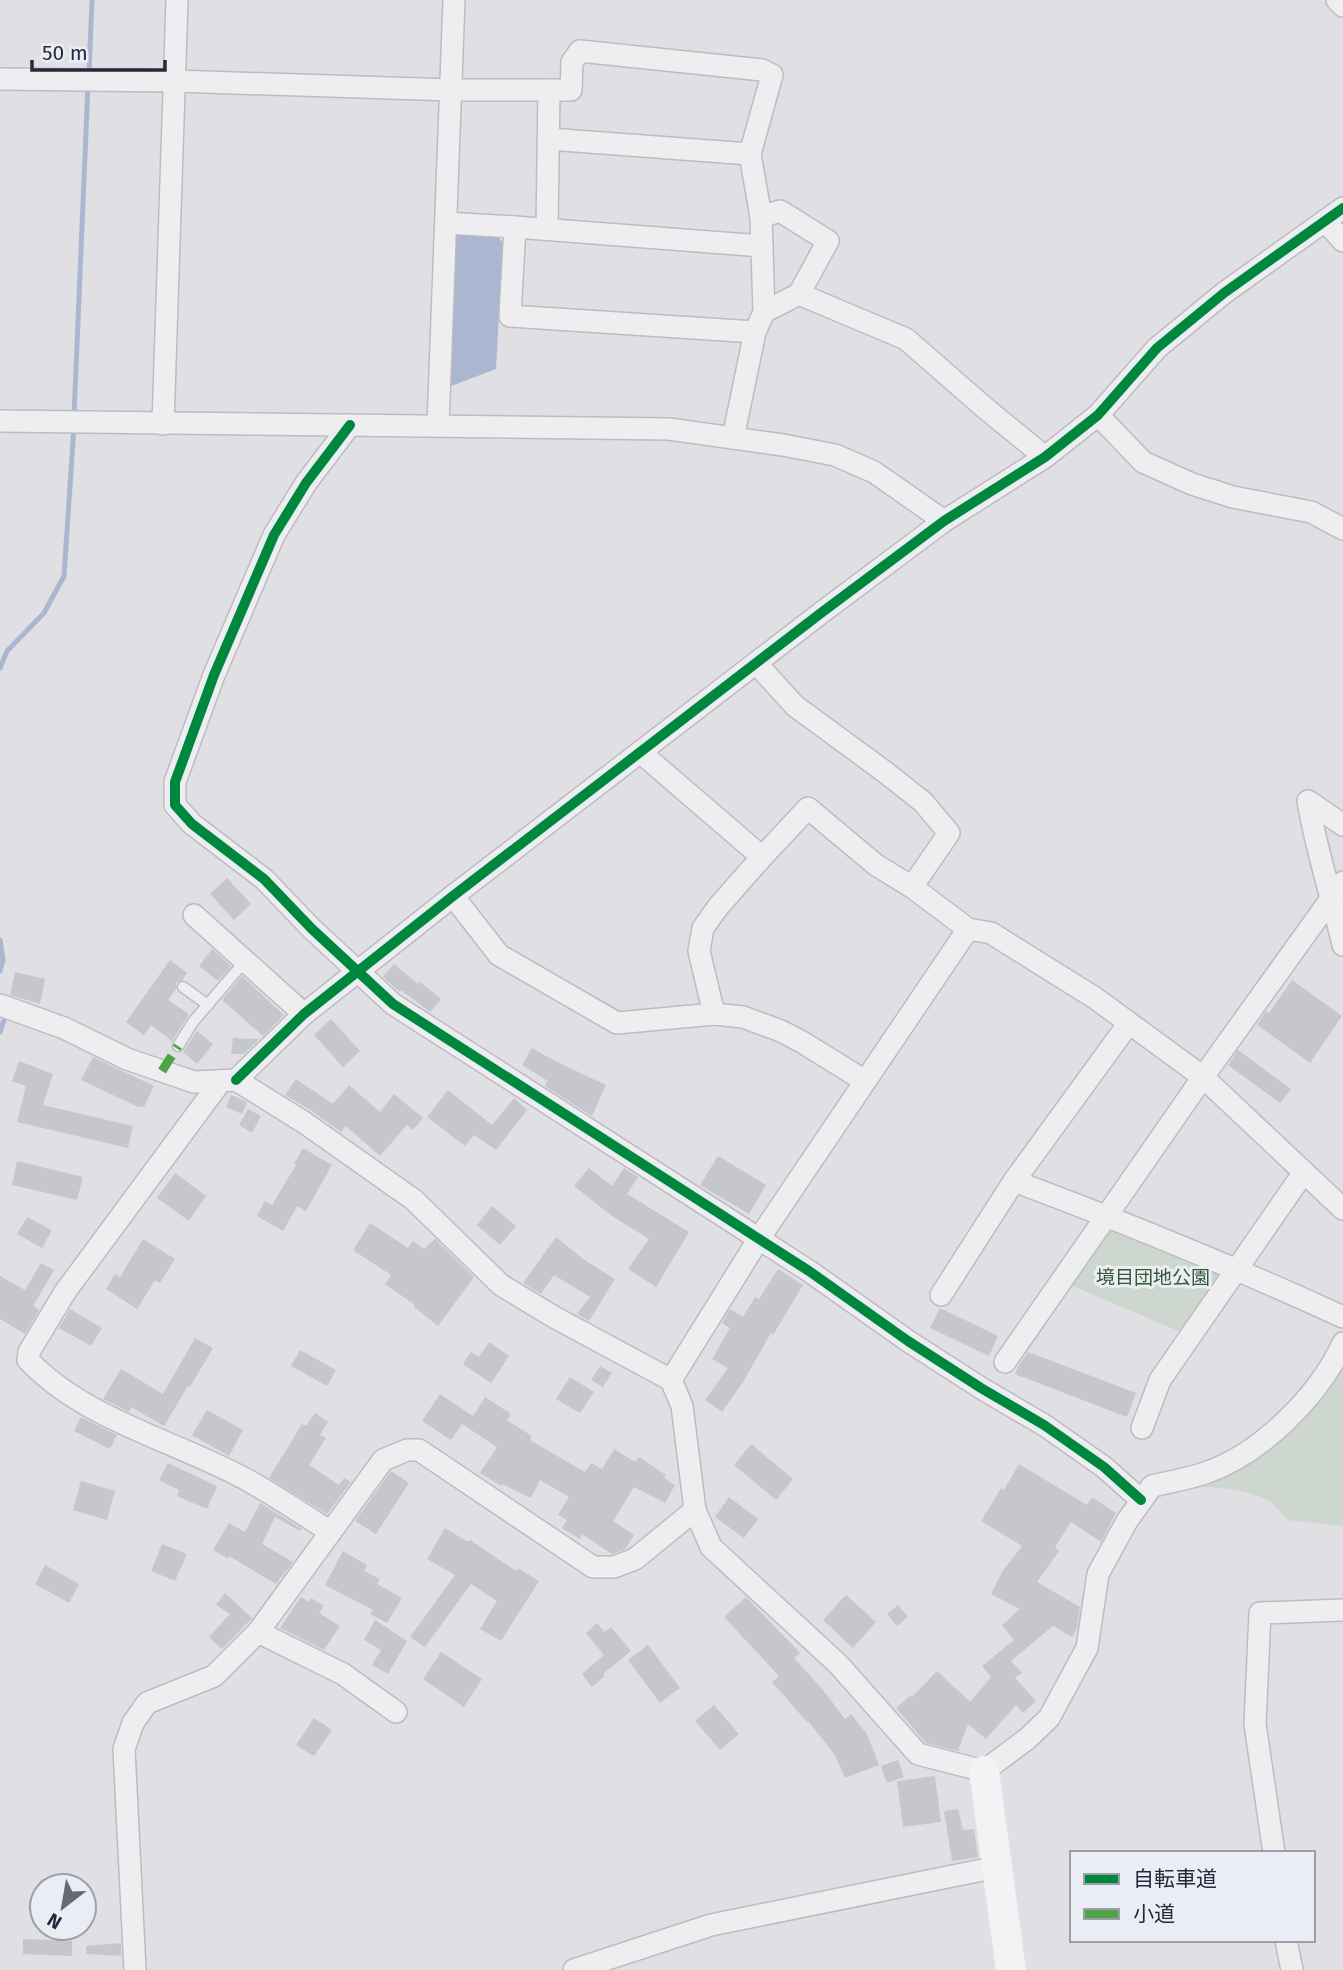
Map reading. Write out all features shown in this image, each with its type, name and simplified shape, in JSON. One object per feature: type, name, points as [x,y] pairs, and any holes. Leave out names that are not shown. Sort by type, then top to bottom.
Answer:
[{"type":"street","points":[[163,424],[177,0]]},
{"type":"street","points":[[438,425],[454,0]]},
{"type":"street","points":[[1338,0],[1343,6]]},
{"type":"street","points":[[0,79],[175,81],[451,90],[570,90],[572,62],[580,51],[762,70],[772,75],[750,154],[761,217],[764,312],[755,332],[733,438]]},
{"type":"street","points":[[547,229],[549,90]]},
{"type":"street","points":[[549,139],[750,154]]},
{"type":"street","points":[[331,1532],[249,1481],[165,1441],[133,1429],[82,1402],[39,1371],[28,1360],[29,1352],[65,1292],[228,1080],[304,1014],[453,896],[944,521],[1045,457],[1098,415],[1157,348],[1224,293],[1343,208]]},
{"type":"street","points":[[761,217],[780,211],[828,241],[799,294],[764,312]]},
{"type":"street","points":[[1325,221],[1343,241]]},
{"type":"street","points":[[446,223],[762,246]]},
{"type":"street","points":[[515,227],[510,316],[755,332]]},
{"type":"street","points":[[799,294],[906,339],[1045,457]]},
{"type":"street","points":[[1098,415],[1143,462],[1192,484],[1233,497],[1311,512],[1343,529]]},
{"type":"street","points":[[0,421],[669,429],[835,455],[874,472],[944,521]]},
{"type":"street","points":[[350,425],[306,483],[274,535],[209,688],[176,782],[175,805],[192,824],[264,879],[312,929],[393,1004],[810,1271],[918,1348],[1044,1425],[1104,1467],[1141,1500]]},
{"type":"street","points":[[756,663],[795,706],[923,802],[949,833],[912,887]]},
{"type":"street","points":[[640,752],[762,857]]},
{"type":"street","points":[[1343,825],[1308,801],[1312,823],[1338,890],[1343,946]]},
{"type":"street","points":[[714,1014],[699,951],[703,928],[718,907],[808,808],[876,864],[968,929],[991,933],[1095,998],[1203,1077],[1343,1209]]},
{"type":"street","points":[[1005,1362],[1203,1077],[1338,890]]},
{"type":"street","points":[[453,896],[499,955],[617,1023],[714,1014],[743,1017],[802,1042],[865,1081]]},
{"type":"street","points":[[194,915],[304,1014]]},
{"type":"street","points":[[671,1380],[758,1240],[968,929]]},
{"type":"street","points":[[0,1005],[64,1028],[127,1059],[194,1082],[228,1080],[305,1124],[414,1200],[502,1285],[554,1317],[671,1380],[682,1406],[695,1510],[711,1547],[838,1664],[918,1754],[984,1771]]},
{"type":"street","points":[[941,1296],[1014,1181],[1129,1023]]},
{"type":"street","points":[[1142,1428],[1160,1380],[1304,1172]]},
{"type":"street","points":[[1014,1181],[1236,1268],[1343,1317]]},
{"type":"street","points":[[984,1771],[1027,1739],[1049,1718],[1087,1648],[1098,1574],[1127,1521],[1152,1486],[1206,1473],[1247,1452],[1292,1415],[1336,1358],[1343,1343]]},
{"type":"street","points":[[135,1970],[124,1749],[133,1723],[147,1703],[214,1676],[258,1632],[383,1460],[407,1450],[419,1450],[593,1567],[614,1567],[635,1559],[695,1510]]},
{"type":"street","points":[[1274,1851],[1255,1724],[1260,1612],[1343,1610]]},
{"type":"street","points":[[258,1632],[343,1674],[396,1712]]},
{"type":"street","points":[[984,1771],[1011,1970]]},
{"type":"street","points":[[574,1970],[711,1925],[997,1867]]},
{"type":"street","points":[[1286,1942],[1292,1970]]},
{"type":"lane","points":[[178,1046],[245,961]]},
{"type":"lane","points":[[183,987],[208,1005]]},
{"type":"green space","name":"境目団地公園","points":[[1107,1216],[1236,1268],[1190,1336],[1061,1281]]},
{"type":"green space","points":[[1343,1343],[1343,1526],[1287,1520],[1272,1503],[1257,1495],[1224,1488],[1195,1487],[1192,1476],[1247,1452]]},
{"type":"water","points":[[452,234],[498,237],[503,243],[496,369],[446,388]]},
{"type":"building","points":[[227,878],[251,904],[234,920],[210,894]]},
{"type":"building","points":[[212,949],[231,966],[218,981],[199,966]]},
{"type":"building","points":[[170,960],[187,973],[176,983],[176,989],[168,1000],[189,1014],[172,1041],[151,1025],[144,1035],[126,1022]]},
{"type":"building","points":[[394,964],[441,999],[430,1012],[383,977]]},
{"type":"building","points":[[15,972],[45,979],[40,1004],[10,995]]},
{"type":"building","points":[[242,976],[284,1015],[263,1036],[222,1000]]},
{"type":"building","points":[[1292,980],[1342,1016],[1310,1063],[1257,1025],[1266,1011],[1269,1013]]},
{"type":"building","points":[[331,1019],[360,1051],[343,1067],[314,1035]]},
{"type":"building","points":[[197,1031],[213,1044],[197,1064],[183,1052]]},
{"type":"building","points":[[233,1038],[259,1039],[244,1054],[231,1054]]},
{"type":"building","points":[[532,1048],[606,1085],[592,1116],[545,1086],[548,1081],[522,1065]]},
{"type":"building","points":[[1238,1050],[1291,1089],[1280,1103],[1228,1065]]},
{"type":"building","points":[[93,1057],[154,1086],[144,1107],[138,1107],[81,1080]]},
{"type":"building","points":[[19,1061],[53,1074],[43,1105],[133,1126],[128,1148],[17,1122],[26,1086],[12,1081]]},
{"type":"building","points":[[296,1079],[333,1104],[349,1085],[380,1112],[394,1094],[423,1118],[413,1130],[407,1125],[380,1156],[346,1126],[341,1132],[285,1095]]},
{"type":"building","points":[[448,1090],[492,1125],[514,1098],[527,1110],[496,1150],[474,1135],[465,1146],[427,1117]]},
{"type":"building","points":[[231,1095],[247,1102],[242,1114],[226,1107]]},
{"type":"building","points":[[248,1109],[261,1116],[252,1133],[239,1125]]},
{"type":"building","points":[[303,1148],[332,1165],[306,1211],[297,1206],[283,1231],[257,1216],[265,1201],[272,1205]]},
{"type":"building","points":[[718,1156],[766,1185],[749,1214],[700,1185]]},
{"type":"building","points":[[17,1161],[83,1177],[77,1200],[12,1185]]},
{"type":"building","points":[[589,1168],[612,1186],[624,1168],[638,1177],[627,1194],[689,1232],[656,1287],[628,1269],[649,1239],[612,1216],[574,1186]]},
{"type":"building","points":[[175,1173],[206,1196],[189,1221],[157,1198]]},
{"type":"building","points":[[492,1206],[516,1226],[500,1245],[477,1225]]},
{"type":"building","points":[[27,1217],[52,1230],[42,1248],[17,1234]]},
{"type":"building","points":[[370,1223],[408,1248],[413,1241],[424,1249],[435,1239],[474,1277],[438,1326],[414,1307],[415,1305],[385,1284],[391,1275],[353,1250]]},
{"type":"building","points":[[556,1237],[586,1261],[615,1279],[589,1321],[577,1314],[590,1297],[554,1275],[541,1294],[523,1283]]},
{"type":"building","points":[[143,1239],[175,1259],[160,1283],[155,1280],[137,1309],[106,1289],[115,1274],[120,1277]]},
{"type":"building","points":[[41,1263],[54,1270],[33,1306],[39,1310],[25,1334],[0,1319],[0,1276],[25,1290]]},
{"type":"building","points":[[778,1269],[803,1285],[722,1412],[705,1400],[728,1368],[712,1359],[730,1328],[722,1323],[730,1309],[743,1317],[755,1297],[759,1299]]},
{"type":"building","points":[[940,1308],[998,1336],[989,1356],[930,1328]]},
{"type":"building","points":[[70,1309],[102,1328],[91,1346],[59,1328]]},
{"type":"building","points":[[195,1338],[213,1348],[164,1426],[131,1407],[129,1412],[103,1399],[121,1369],[163,1394]]},
{"type":"building","points":[[489,1342],[509,1356],[491,1383],[463,1364],[471,1352],[479,1357]]},
{"type":"building","points":[[300,1350],[336,1370],[327,1386],[291,1366]]},
{"type":"building","points":[[1028,1352],[1136,1393],[1127,1417],[1015,1374]]},
{"type":"building","points":[[600,1366],[612,1373],[603,1387],[591,1380]]},
{"type":"building","points":[[570,1377],[594,1392],[580,1413],[556,1399]]},
{"type":"building","points":[[440,1394],[473,1416],[485,1397],[511,1414],[507,1420],[532,1436],[530,1440],[585,1472],[591,1463],[602,1469],[614,1449],[635,1462],[639,1457],[666,1475],[664,1478],[675,1485],[665,1503],[634,1487],[613,1521],[634,1535],[625,1549],[612,1554],[582,1534],[580,1539],[562,1528],[567,1520],[558,1515],[569,1497],[540,1480],[531,1498],[502,1484],[501,1486],[480,1473],[497,1447],[462,1424],[451,1440],[422,1421]]},
{"type":"building","points":[[207,1410],[243,1430],[229,1456],[192,1435]]},
{"type":"building","points":[[315,1413],[328,1422],[320,1435],[326,1438],[309,1465],[339,1485],[344,1478],[351,1482],[327,1514],[269,1478],[302,1424],[306,1426]]},
{"type":"building","points":[[81,1417],[117,1435],[110,1449],[74,1431]]},
{"type":"building","points":[[751,1444],[793,1479],[776,1500],[734,1465]]},
{"type":"building","points":[[168,1463],[217,1486],[207,1509],[177,1496],[179,1490],[159,1480]]},
{"type":"building","points":[[1019,1464],[1087,1505],[1092,1497],[1116,1513],[1101,1542],[1071,1522],[1055,1547],[1059,1551],[1037,1582],[1080,1607],[1077,1628],[1072,1637],[1053,1626],[1011,1661],[1022,1673],[1015,1678],[1036,1701],[1023,1713],[1016,1705],[986,1739],[968,1724],[958,1751],[926,1743],[896,1708],[911,1695],[912,1697],[937,1671],[970,1702],[991,1677],[982,1666],[1014,1640],[1002,1625],[1020,1609],[991,1594],[1002,1572],[1022,1546],[981,1521]]},
{"type":"building","points":[[391,1471],[409,1483],[376,1534],[355,1521]]},
{"type":"building","points":[[81,1481],[115,1491],[107,1520],[73,1510]]},
{"type":"building","points":[[729,1497],[758,1519],[744,1538],[715,1517]]},
{"type":"building","points":[[260,1503],[302,1529],[300,1531],[275,1517],[262,1544],[293,1562],[276,1584],[229,1556],[228,1559],[213,1550],[229,1523],[245,1532]]},
{"type":"building","points":[[445,1528],[468,1542],[470,1540],[516,1571],[518,1568],[539,1581],[501,1641],[480,1629],[497,1601],[471,1584],[425,1647],[410,1637],[455,1575],[427,1559]]},
{"type":"building","points":[[162,1544],[187,1554],[175,1581],[151,1571]]},
{"type":"building","points":[[343,1551],[367,1565],[364,1571],[380,1579],[377,1584],[402,1598],[387,1623],[370,1614],[373,1610],[325,1585]]},
{"type":"building","points":[[45,1565],[79,1584],[69,1603],[35,1584]]},
{"type":"building","points":[[225,1593],[252,1618],[222,1649],[209,1637],[230,1614],[216,1605]]},
{"type":"building","points":[[846,1595],[876,1622],[853,1648],[823,1620]]},
{"type":"building","points":[[301,1597],[309,1602],[311,1598],[324,1606],[319,1613],[340,1626],[324,1650],[280,1628]]},
{"type":"building","points":[[746,1597],[800,1653],[794,1658],[845,1719],[851,1714],[867,1734],[879,1765],[845,1778],[835,1755],[772,1682],[779,1676],[724,1617]]},
{"type":"building","points":[[898,1605],[908,1617],[897,1626],[887,1614]]},
{"type":"building","points":[[375,1620],[407,1641],[388,1674],[372,1665],[381,1650],[364,1640]]},
{"type":"building","points":[[597,1623],[604,1632],[611,1627],[631,1651],[592,1687],[582,1674],[604,1655],[586,1633]]},
{"type":"building","points":[[648,1645],[680,1688],[660,1703],[628,1660]]},
{"type":"building","points":[[441,1652],[482,1679],[464,1707],[423,1679]]},
{"type":"building","points":[[714,1705],[739,1734],[720,1750],[695,1721]]},
{"type":"building","points":[[314,1718],[332,1730],[314,1756],[296,1745]]},
{"type":"building","points":[[898,1760],[904,1777],[887,1783],[881,1766]]},
{"type":"building","points":[[935,1776],[941,1822],[903,1827],[897,1781]]},
{"type":"building","points":[[958,1809],[963,1830],[974,1829],[978,1857],[952,1861],[944,1811]]},
{"type":"building","points":[[23,1939],[28,1939],[28,1942],[72,1942],[72,1956],[23,1954]]},
{"type":"building","points":[[121,1943],[121,1956],[86,1954],[86,1946]]},
{"type":"waterway","points":[[89,74],[92,0]]},
{"type":"waterway","points":[[74,416],[88,84]]},
{"type":"waterway","points":[[0,668],[7,651],[44,613],[64,576],[74,426]]},
{"type":"waterway","points":[[0,940],[3,960],[0,971]]},
{"type":"waterway","points":[[0,1032],[4,1020]]},
{"type":"marked path","points":[[162,1071],[178,1046]]},
{"type":"cycle path","points":[[236,1080],[304,1014],[453,896],[944,521],[1045,457],[1098,415],[1157,348],[1224,293],[1343,208]]},
{"type":"cycle path","points":[[350,425],[306,483],[274,535],[214,675],[175,782],[175,805],[192,824],[264,879],[312,929],[393,1004],[809,1271],[908,1341],[1044,1425],[1104,1467],[1141,1500]]}]
